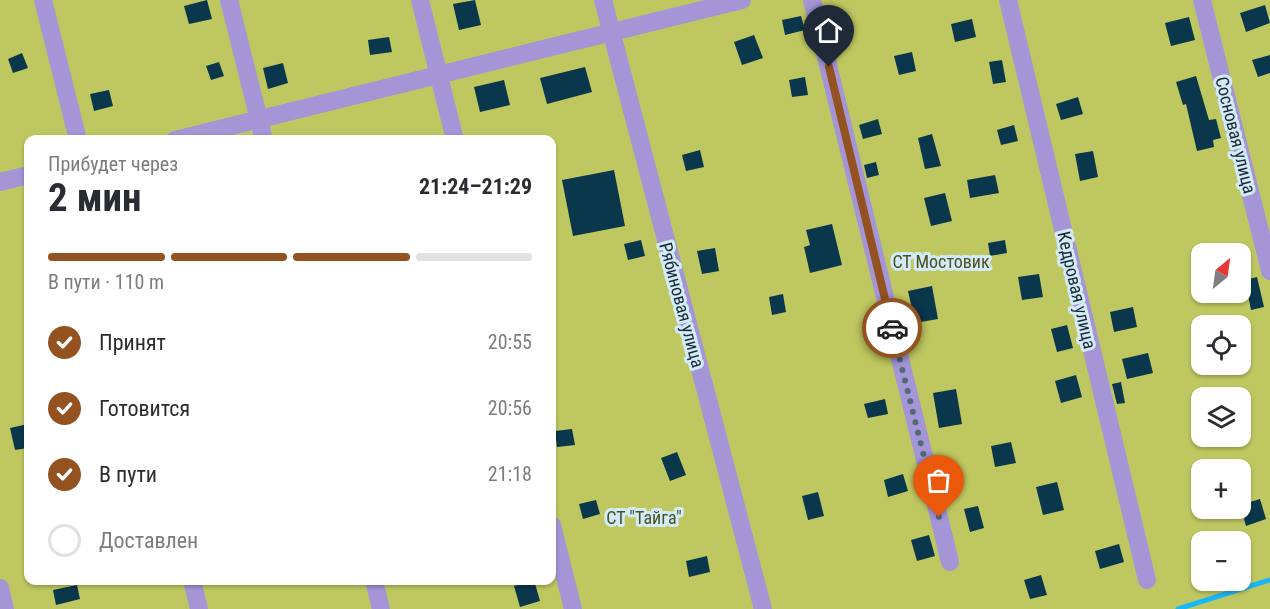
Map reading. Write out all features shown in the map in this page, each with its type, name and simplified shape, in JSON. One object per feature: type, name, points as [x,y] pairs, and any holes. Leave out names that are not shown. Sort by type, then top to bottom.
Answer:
[{"type":"street","points":[[43,0],[77,135]]},
{"type":"street","points":[[229,0],[263,135]]},
{"type":"street","points":[[420,0],[454,135]]},
{"type":"street","name":"Рябиновая улица","points":[[603,0],[762,609]]},
{"type":"street","points":[[195,135],[742,0]]},
{"type":"street","points":[[812,0],[950,562]]},
{"type":"street","name":"Кедровая улица","points":[[1008,0],[1147,580]]},
{"type":"street","name":"Сосновая улица","points":[[1202,0],[1270,271]]},
{"type":"street","points":[[0,182],[24,176]]},
{"type":"street","points":[[556,541],[573,609]]},
{"type":"street","points":[[193,585],[199,609]]},
{"type":"street","points":[[375,585],[381,609]]},
{"type":"street","points":[[0,588],[5,609]]},
{"type":"green space","name":"СТ Мостовик","points":[[0,0],[1270,0],[1270,609],[0,609]]},
{"type":"building","points":[[207,0],[212,19],[189,24],[184,6]]},
{"type":"building","points":[[475,0],[481,25],[459,30],[453,4]]},
{"type":"building","points":[[1265,5],[1270,23],[1246,32],[1240,13]]},
{"type":"building","points":[[801,16],[805,30],[785,35],[782,20]]},
{"type":"building","points":[[1189,17],[1195,40],[1171,46],[1165,23]]},
{"type":"building","points":[[972,19],[976,37],[955,42],[951,24]]},
{"type":"building","points":[[754,35],[763,58],[742,65],[734,42]]},
{"type":"building","points":[[389,37],[392,52],[370,55],[368,40]]},
{"type":"building","points":[[912,52],[916,71],[899,75],[894,56]]},
{"type":"building","points":[[22,53],[28,68],[13,73],[8,59]]},
{"type":"building","points":[[1270,55],[1270,73],[1258,77],[1252,60]]},
{"type":"building","points":[[1002,60],[1006,82],[993,84],[989,62]]},
{"type":"building","points":[[219,62],[224,76],[211,80],[206,66]]},
{"type":"building","points":[[283,63],[288,83],[268,89],[263,68]]},
{"type":"building","points":[[585,67],[592,92],[547,104],[540,78]]},
{"type":"building","points":[[1196,76],[1209,120],[1216,119],[1221,138],[1213,140],[1214,147],[1197,151],[1186,104],[1183,105],[1176,82]]},
{"type":"building","points":[[805,77],[808,95],[792,97],[789,80]]},
{"type":"building","points":[[504,80],[510,105],[480,112],[474,87]]},
{"type":"building","points":[[109,90],[113,106],[94,111],[90,94]]},
{"type":"building","points":[[1078,97],[1083,114],[1061,120],[1056,104]]},
{"type":"building","points":[[878,119],[882,134],[863,139],[859,125]]},
{"type":"building","points":[[1014,125],[1018,141],[1001,145],[997,130]]},
{"type":"building","points":[[932,134],[941,166],[925,169],[918,138]]},
{"type":"building","points":[[700,150],[704,167],[686,171],[682,155]]},
{"type":"building","points":[[1093,151],[1098,177],[1080,181],[1075,154]]},
{"type":"building","points":[[876,162],[879,175],[867,178],[864,165]]},
{"type":"building","points":[[614,170],[625,226],[573,236],[562,180]]},
{"type":"building","points":[[995,175],[999,193],[970,198],[967,180]]},
{"type":"building","points":[[945,193],[952,221],[931,226],[924,198]]},
{"type":"building","points":[[832,224],[842,265],[810,273],[804,247],[810,245],[806,230]]},
{"type":"building","points":[[641,240],[645,256],[628,260],[624,244]]},
{"type":"building","points":[[1005,240],[1007,253],[990,256],[988,243]]},
{"type":"building","points":[[715,248],[719,271],[702,274],[697,251]]},
{"type":"building","points":[[1039,274],[1043,297],[1022,300],[1018,277]]},
{"type":"building","points":[[1257,277],[1264,307],[1251,310],[1250,303],[1251,278]]},
{"type":"building","points":[[932,286],[938,319],[915,323],[908,291]]},
{"type":"building","points":[[783,294],[786,312],[772,315],[769,297]]},
{"type":"building","points":[[1133,307],[1137,327],[1114,332],[1110,312]]},
{"type":"building","points":[[1067,325],[1073,348],[1057,352],[1051,329]]},
{"type":"building","points":[[1148,353],[1153,373],[1127,379],[1122,359]]},
{"type":"building","points":[[1076,375],[1082,397],[1061,403],[1055,381]]},
{"type":"building","points":[[1121,382],[1125,403],[1117,404],[1112,384]]},
{"type":"building","points":[[956,389],[962,424],[939,428],[933,393]]},
{"type":"building","points":[[885,399],[888,414],[868,418],[864,404]]},
{"type":"building","points":[[24,425],[24,449],[15,450],[10,428]]},
{"type":"building","points":[[572,429],[575,445],[557,447],[556,431]]},
{"type":"building","points":[[1011,442],[1016,463],[995,467],[991,446]]},
{"type":"building","points":[[677,452],[686,475],[670,481],[661,458]]},
{"type":"building","points":[[903,474],[908,491],[888,497],[884,480]]},
{"type":"building","points":[[1057,482],[1064,510],[1043,515],[1036,487]]},
{"type":"building","points":[[818,492],[824,516],[808,520],[802,496]]},
{"type":"building","points":[[1260,499],[1266,519],[1246,526],[1244,519],[1251,519],[1251,502]]},
{"type":"building","points":[[596,500],[600,514],[583,519],[579,504]]},
{"type":"building","points":[[978,506],[984,528],[970,532],[964,509]]},
{"type":"building","points":[[929,535],[935,556],[917,561],[911,540]]},
{"type":"building","points":[[1119,544],[1124,562],[1100,569],[1095,551]]},
{"type":"building","points":[[707,556],[710,572],[689,577],[686,561]]},
{"type":"building","points":[[1041,575],[1047,595],[1030,599],[1024,580]]},
{"type":"building","points":[[77,585],[80,599],[56,605],[53,590]]},
{"type":"building","points":[[535,585],[540,601],[520,607],[514,586]]},
{"type":"waterway","points":[[1178,609],[1270,580]]},
{"type":"way so far","points":[[892,328],[939,517]]},
{"type":"route","points":[[829,67],[892,328]]},
{"type":"park label","name":"СТ \"Тайга\"","points":[[644,517]]}]
